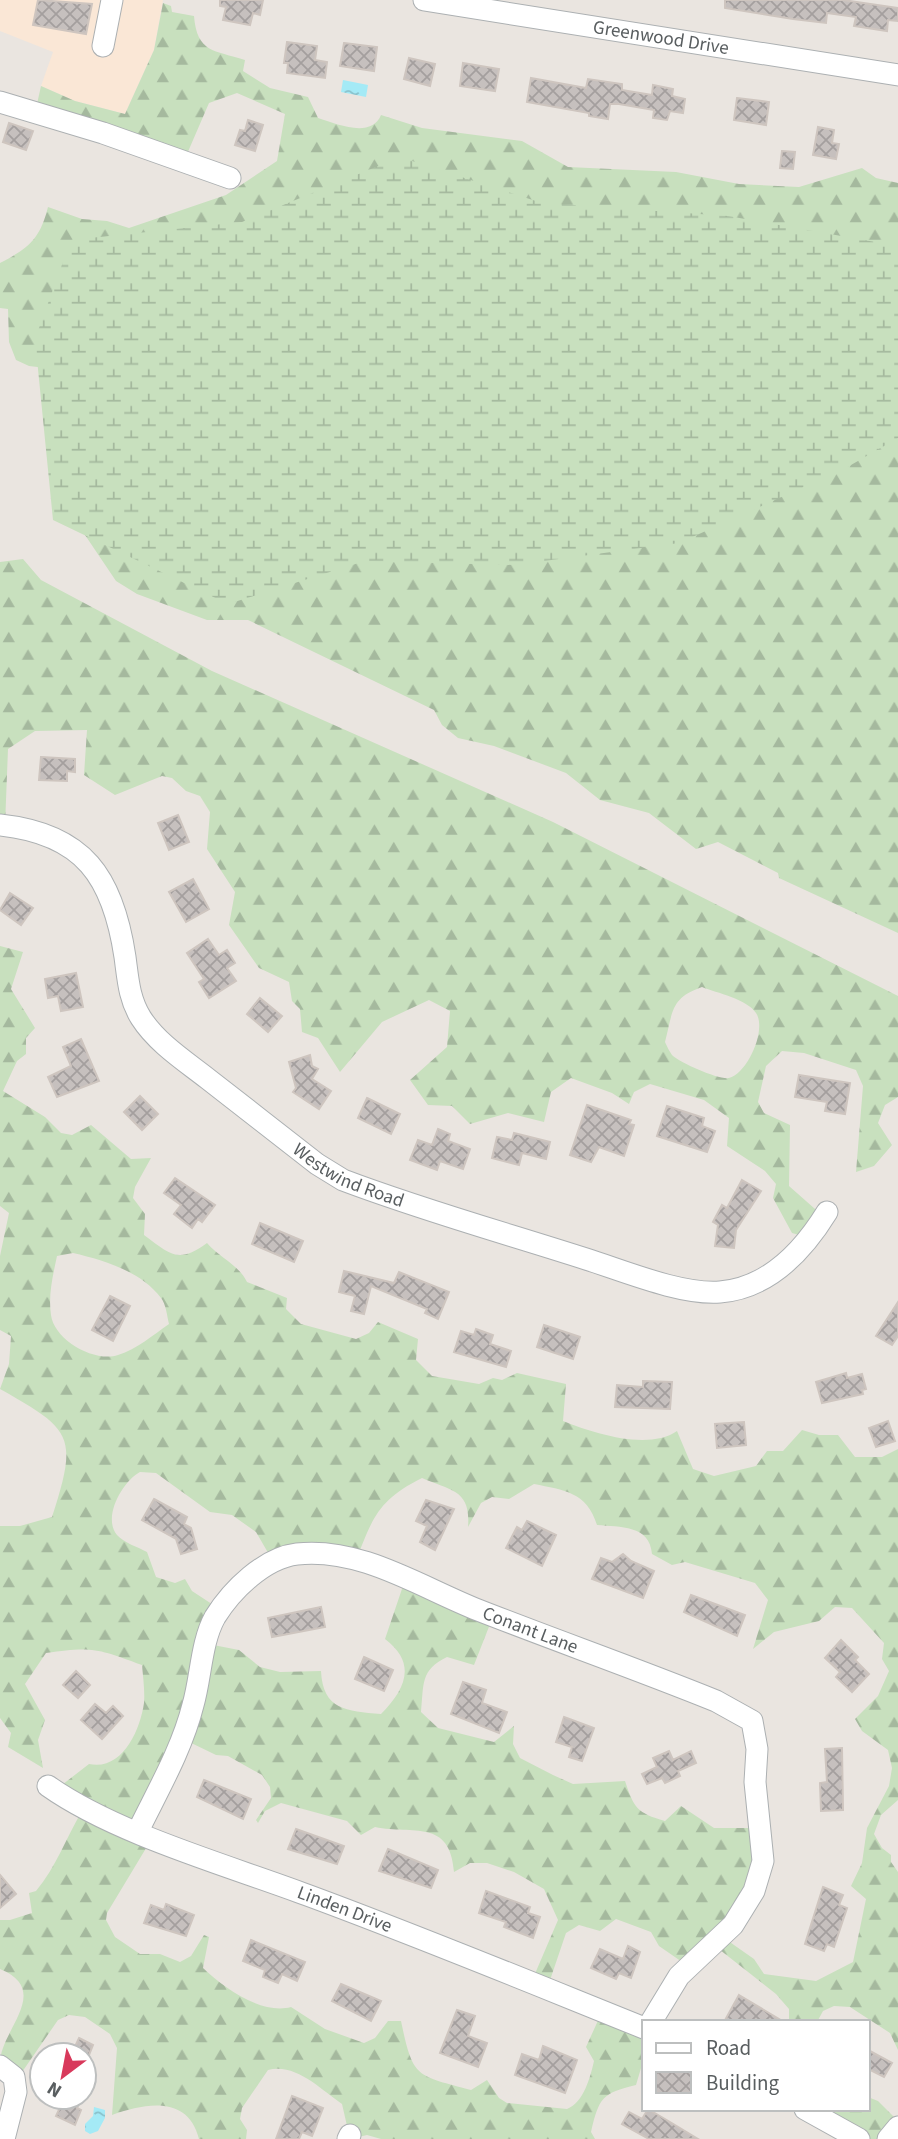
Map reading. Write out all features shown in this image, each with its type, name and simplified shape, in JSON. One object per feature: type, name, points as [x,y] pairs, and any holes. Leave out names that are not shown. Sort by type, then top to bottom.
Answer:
[{"type":"street","points":[[103,46],[112,0]]},
{"type":"street","name":"Greenwood Drive","points":[[424,0],[898,75]]},
{"type":"street","points":[[0,102],[103,132],[230,178]]},
{"type":"street","name":"Westwind Road","points":[[0,825],[44,832],[71,846],[93,868],[110,892],[125,954],[129,992],[141,1018],[163,1043],[317,1164],[342,1180],[634,1273],[688,1289],[719,1292],[745,1287],[771,1275],[793,1258],[827,1212]]},
{"type":"street","name":"Conant Lane","points":[[138,1831],[173,1760],[193,1706],[214,1620],[229,1598],[246,1580],[293,1555],[323,1553],[358,1559],[476,1609],[716,1700],[752,1721],[757,1749],[755,1782],[763,1861],[754,1891],[733,1925],[679,1976],[652,2020]]},
{"type":"street","name":"Linden Drive","points":[[48,1786],[68,1800],[138,1831],[435,1942],[642,2027]]},
{"type":"street","points":[[0,2066],[14,2077],[16,2092],[4,2139]]},
{"type":"street","points":[[809,2111],[859,2139]]},
{"type":"street","points":[[888,2139],[898,2127]]},
{"type":"shaded area","points":[[0,0],[163,0],[154,50],[125,114],[75,101],[41,86],[53,52],[0,31]]},
{"type":"green space","points":[[163,3],[171,6],[172,12],[194,16],[203,44],[245,60],[243,71],[270,88],[308,97],[318,118],[344,126],[370,126],[381,115],[422,128],[522,141],[568,167],[676,172],[739,184],[799,187],[862,168],[876,178],[898,183],[898,933],[779,878],[778,873],[718,842],[696,849],[649,813],[600,800],[566,773],[494,746],[458,738],[442,725],[434,710],[248,620],[207,620],[137,594],[116,581],[85,535],[107,496],[71,371],[29,366],[16,360],[9,342],[8,309],[0,308],[0,263],[32,241],[41,227],[48,207],[82,219],[107,221],[129,228],[226,195],[277,161],[285,114],[237,93],[209,103],[187,154],[113,126],[37,104],[41,86],[75,101],[125,114],[154,50]]},
{"type":"green space","points":[[400,157],[542,203],[728,216],[898,246],[898,438],[844,469],[679,543],[514,565],[365,561],[228,604],[53,520],[35,339],[71,240],[242,222]]},
{"type":"green space","points":[[23,559],[41,580],[212,671],[553,822],[898,996],[898,1097],[885,1105],[878,1123],[892,1145],[874,1166],[856,1172],[863,1086],[856,1070],[804,1053],[782,1051],[766,1066],[758,1102],[764,1113],[790,1125],[789,1186],[823,1216],[810,1238],[792,1233],[773,1198],[776,1184],[765,1171],[727,1146],[729,1118],[704,1100],[650,1084],[634,1092],[629,1104],[612,1093],[571,1078],[551,1092],[544,1122],[508,1113],[470,1124],[452,1106],[428,1105],[410,1080],[447,1047],[450,1011],[429,1000],[382,1022],[340,1072],[318,1038],[302,1032],[300,1009],[292,1001],[289,982],[259,968],[229,925],[235,892],[207,849],[210,812],[200,796],[186,791],[172,778],[162,776],[115,795],[84,775],[87,730],[35,731],[8,749],[5,826],[0,826],[0,562]],"holes":[[[702,987],[746,1004],[752,1008],[759,1020],[754,1050],[743,1068],[729,1078],[709,1074],[684,1063],[673,1056],[665,1042],[678,1001]]]},
{"type":"green space","points":[[0,946],[23,952],[11,989],[35,1028],[26,1038],[26,1054],[17,1061],[3,1091],[45,1117],[61,1133],[72,1135],[91,1125],[131,1159],[151,1158],[135,1187],[133,1198],[145,1214],[144,1235],[168,1252],[181,1255],[197,1250],[207,1243],[239,1271],[247,1282],[287,1298],[286,1309],[301,1324],[356,1339],[369,1333],[378,1322],[418,1339],[416,1360],[432,1376],[479,1384],[493,1378],[502,1380],[517,1373],[566,1384],[563,1421],[605,1435],[636,1440],[665,1437],[677,1431],[693,1469],[714,1476],[756,1466],[767,1451],[783,1451],[802,1430],[819,1435],[838,1435],[855,1457],[882,1457],[898,1449],[898,1800],[881,1815],[874,1834],[882,1848],[891,1855],[891,1862],[898,1872],[898,2050],[890,2033],[850,2007],[834,2006],[823,2011],[818,2020],[789,2020],[789,2009],[776,1994],[715,1946],[685,1964],[659,1946],[651,1932],[616,1919],[600,1931],[579,1925],[566,1933],[547,1989],[531,1983],[558,1920],[544,1889],[514,1872],[487,1863],[470,1863],[454,1872],[451,1855],[445,1843],[427,1832],[375,1827],[361,1835],[347,1821],[281,1803],[265,1811],[258,1823],[256,1820],[271,1798],[270,1787],[262,1775],[228,1756],[216,1755],[183,1739],[141,1824],[151,1840],[107,1913],[106,1920],[115,1937],[140,1954],[160,1954],[180,1962],[191,1956],[204,1935],[209,1937],[203,1968],[244,1998],[268,2007],[291,2007],[325,2029],[364,2043],[375,2038],[388,2021],[401,2021],[409,2054],[419,2071],[427,2077],[471,2090],[487,2080],[499,2098],[507,2103],[567,2109],[573,2106],[585,2089],[590,2075],[594,2061],[586,2047],[601,2014],[642,2029],[642,2065],[636,2085],[609,2094],[600,2104],[591,2132],[595,2139],[381,2139],[367,2135],[350,2139],[342,2104],[298,2074],[288,2070],[268,2070],[242,2108],[240,2119],[247,2130],[246,2139],[199,2139],[186,2115],[176,2109],[152,2106],[112,2115],[117,2048],[110,2034],[85,2017],[69,2015],[58,2020],[43,2041],[28,2041],[28,2063],[20,2075],[0,2063],[2,2050],[23,2000],[22,1988],[15,1978],[0,1969],[0,1920],[10,1920],[32,1913],[29,1893],[36,1891],[49,1872],[82,1811],[58,1788],[89,1764],[101,1765],[120,1755],[134,1736],[142,1714],[144,1694],[142,1665],[95,1650],[46,1653],[25,1684],[45,1720],[38,1740],[43,1768],[8,1747],[11,1733],[0,1718],[0,1526],[20,1526],[52,1517],[65,1469],[66,1452],[63,1438],[55,1426],[43,1415],[0,1389],[9,1364],[11,1336],[0,1330],[0,1256],[9,1213],[0,1206]],"holes":[[[73,1253],[109,1263],[132,1274],[153,1289],[163,1301],[169,1324],[132,1349],[109,1357],[87,1352],[67,1341],[54,1324],[50,1308],[57,1256]],[[140,1472],[156,1473],[210,1512],[232,1515],[256,1532],[274,1563],[357,1558],[368,1531],[387,1501],[422,1478],[451,1489],[463,1499],[468,1515],[468,1527],[481,1503],[492,1497],[509,1499],[534,1484],[564,1491],[581,1499],[593,1514],[597,1525],[624,1527],[640,1533],[646,1538],[652,1554],[672,1565],[685,1562],[755,1583],[768,1600],[753,1649],[774,1632],[819,1621],[835,1607],[852,1608],[884,1643],[882,1659],[889,1671],[878,1696],[855,1719],[862,1731],[888,1750],[892,1768],[889,1786],[867,1828],[862,1863],[851,1886],[866,1899],[853,1962],[816,1981],[764,1974],[754,1959],[724,1938],[763,1864],[759,1828],[714,1828],[681,1806],[665,1821],[656,1818],[638,1808],[625,1781],[573,1784],[520,1758],[513,1744],[514,1726],[494,1742],[438,1728],[421,1712],[423,1686],[432,1667],[447,1657],[474,1665],[492,1619],[404,1583],[385,1639],[401,1657],[404,1676],[397,1695],[381,1714],[357,1712],[332,1701],[326,1694],[321,1671],[280,1672],[260,1667],[239,1650],[208,1644],[221,1610],[192,1591],[185,1579],[175,1583],[156,1577],[147,1552],[117,1535],[112,1519],[121,1491]]]},
{"type":"green space","points":[[870,2098],[878,2101],[898,2121],[889,2139],[856,2139],[805,2111],[870,2111]]},
{"type":"water","points":[[343,80],[368,85],[366,97],[341,92]]},
{"type":"water","points":[[98,2108],[105,2110],[105,2118],[98,2131],[90,2134],[85,2131],[85,2124],[93,2116],[94,2111],[98,2111]]},
{"type":"building","points":[[38,0],[92,4],[86,34],[33,25]]},
{"type":"building","points":[[220,0],[263,0],[260,15],[253,13],[250,25],[223,20],[226,7],[220,6]]},
{"type":"building","points":[[725,0],[843,0],[898,8],[898,21],[888,20],[887,31],[854,26],[856,17],[827,13],[826,23],[793,19],[725,8]]},
{"type":"building","points":[[287,42],[317,46],[315,60],[327,62],[325,78],[287,73],[288,63],[284,63]]},
{"type":"building","points":[[344,43],[377,47],[374,71],[340,66]]},
{"type":"building","points":[[409,58],[435,64],[430,86],[404,79]]},
{"type":"building","points":[[463,63],[499,69],[495,91],[460,86]]},
{"type":"building","points":[[531,78],[586,88],[588,79],[622,84],[622,90],[652,95],[653,85],[673,89],[672,96],[685,99],[683,113],[670,111],[667,120],[653,118],[654,110],[610,104],[608,119],[527,102]]},
{"type":"building","points":[[737,98],[769,102],[766,125],[734,120]]},
{"type":"building","points":[[248,120],[263,125],[255,151],[235,145],[240,130],[245,131]]},
{"type":"building","points":[[9,123],[33,131],[26,150],[3,142]]},
{"type":"building","points":[[818,127],[834,130],[832,143],[839,144],[836,159],[813,155]]},
{"type":"building","points":[[782,151],[795,152],[793,169],[780,168]]},
{"type":"building","points":[[41,757],[75,759],[75,772],[67,771],[67,781],[39,780]]},
{"type":"building","points":[[178,815],[189,842],[169,850],[158,823]]},
{"type":"building","points":[[193,879],[209,909],[186,922],[169,892]]},
{"type":"building","points":[[10,893],[33,908],[21,925],[0,910]]},
{"type":"building","points":[[208,939],[219,955],[227,950],[235,963],[227,968],[236,981],[209,998],[199,982],[204,979],[187,953]]},
{"type":"building","points":[[76,973],[83,1007],[61,1011],[58,996],[48,998],[45,979]]},
{"type":"building","points":[[260,998],[282,1016],[268,1032],[247,1014]]},
{"type":"building","points":[[81,1039],[99,1081],[57,1097],[48,1077],[71,1066],[63,1047]]},
{"type":"building","points":[[310,1055],[312,1066],[318,1069],[312,1079],[331,1091],[319,1109],[293,1092],[296,1088],[289,1062]]},
{"type":"building","points":[[799,1075],[850,1083],[845,1114],[825,1111],[827,1102],[795,1097]]},
{"type":"building","points":[[140,1096],[158,1114],[142,1130],[124,1112]]},
{"type":"building","points":[[367,1098],[400,1114],[391,1134],[358,1118]]},
{"type":"building","points":[[587,1105],[631,1120],[629,1124],[634,1125],[624,1156],[599,1147],[591,1162],[570,1155]]},
{"type":"building","points":[[667,1106],[704,1118],[702,1126],[715,1131],[707,1152],[657,1136]]},
{"type":"building","points":[[438,1129],[450,1134],[448,1141],[470,1149],[463,1169],[440,1161],[437,1170],[410,1160],[418,1140],[432,1145]]},
{"type":"building","points":[[514,1133],[550,1142],[546,1159],[522,1153],[519,1165],[492,1158],[497,1137],[512,1140]]},
{"type":"building","points":[[175,1178],[215,1205],[202,1222],[198,1219],[192,1228],[174,1214],[181,1205],[164,1193]]},
{"type":"building","points":[[742,1180],[761,1191],[736,1230],[734,1248],[715,1246],[718,1225],[713,1222],[722,1205],[727,1208]]},
{"type":"building","points":[[260,1223],[303,1241],[294,1262],[252,1244]]},
{"type":"building","points":[[344,1271],[394,1283],[399,1272],[449,1292],[438,1319],[425,1313],[427,1309],[371,1286],[364,1314],[351,1311],[355,1296],[339,1292]]},
{"type":"building","points":[[110,1296],[130,1306],[113,1341],[92,1330]]},
{"type":"building","points":[[898,1302],[898,1336],[892,1345],[876,1336]]},
{"type":"building","points":[[544,1325],[580,1337],[573,1359],[537,1347]]},
{"type":"building","points":[[476,1329],[493,1335],[490,1344],[511,1351],[506,1367],[454,1352],[461,1331],[474,1335]]},
{"type":"building","points":[[846,1373],[847,1378],[862,1374],[866,1389],[862,1390],[863,1394],[822,1403],[816,1382]]},
{"type":"building","points":[[643,1381],[672,1382],[670,1409],[615,1407],[617,1385],[643,1387]]},
{"type":"building","points":[[888,1421],[895,1441],[876,1447],[869,1428]]},
{"type":"building","points":[[744,1422],[746,1445],[717,1448],[715,1424]]},
{"type":"building","points":[[154,1499],[187,1517],[184,1524],[191,1528],[197,1549],[181,1554],[176,1539],[142,1520]]},
{"type":"building","points":[[426,1500],[454,1509],[435,1550],[420,1542],[427,1526],[416,1521]]},
{"type":"building","points":[[527,1521],[556,1535],[542,1566],[506,1548],[517,1527],[522,1530]]},
{"type":"building","points":[[623,1554],[631,1561],[654,1571],[643,1598],[592,1579],[601,1558],[612,1562]]},
{"type":"building","points":[[691,1595],[745,1615],[737,1636],[684,1612]]},
{"type":"building","points":[[321,1607],[325,1627],[272,1637],[268,1618]]},
{"type":"building","points":[[841,1640],[858,1657],[855,1660],[869,1674],[852,1692],[836,1677],[840,1672],[825,1658]]},
{"type":"building","points":[[364,1657],[393,1670],[384,1691],[355,1679]]},
{"type":"building","points":[[76,1671],[90,1685],[78,1698],[63,1685]]},
{"type":"building","points":[[463,1682],[486,1690],[482,1703],[507,1712],[499,1733],[451,1714]]},
{"type":"building","points":[[95,1704],[106,1713],[113,1706],[123,1716],[102,1739],[81,1720]]},
{"type":"building","points":[[564,1717],[594,1728],[582,1761],[569,1757],[572,1747],[556,1742]]},
{"type":"building","points":[[842,1748],[843,1810],[821,1811],[820,1783],[827,1782],[825,1749]]},
{"type":"building","points":[[669,1751],[673,1760],[691,1751],[696,1763],[678,1771],[680,1776],[665,1783],[662,1778],[647,1784],[642,1774],[657,1767],[653,1758]]},
{"type":"building","points":[[204,1780],[251,1799],[243,1819],[197,1797]]},
{"type":"building","points":[[296,1829],[344,1846],[337,1864],[288,1849]]},
{"type":"building","points":[[388,1849],[438,1870],[431,1888],[379,1871]]},
{"type":"building","points":[[0,1875],[16,1894],[0,1908]]},
{"type":"building","points":[[823,1887],[843,1895],[839,1905],[847,1908],[834,1947],[827,1944],[824,1951],[805,1944]]},
{"type":"building","points":[[486,1891],[530,1907],[528,1913],[540,1917],[533,1938],[504,1927],[506,1922],[479,1913]]},
{"type":"building","points":[[166,1904],[194,1915],[186,1936],[144,1923],[151,1905],[164,1910]]},
{"type":"building","points":[[251,1940],[305,1962],[297,1981],[282,1974],[278,1983],[263,1977],[265,1970],[243,1961]]},
{"type":"building","points":[[628,1946],[640,1952],[631,1978],[619,1973],[616,1979],[591,1968],[600,1949],[623,1959]]},
{"type":"building","points":[[341,1984],[381,2001],[371,2021],[332,2001]]},
{"type":"building","points":[[739,1995],[781,2020],[725,2020]]},
{"type":"building","points":[[457,2010],[475,2016],[468,2036],[487,2043],[478,2067],[440,2053]]},
{"type":"building","points":[[543,2046],[577,2060],[565,2093],[515,2075],[522,2054],[539,2060]]},
{"type":"building","points":[[870,2051],[892,2063],[884,2077],[870,2070]]},
{"type":"building","points":[[292,2096],[323,2108],[312,2136],[302,2132],[299,2139],[276,2139]]},
{"type":"building","points":[[58,2111],[81,2111],[75,2125],[56,2116]]},
{"type":"building","points":[[647,2111],[651,2111],[698,2139],[649,2139],[622,2124],[629,2112],[642,2119]]}]
